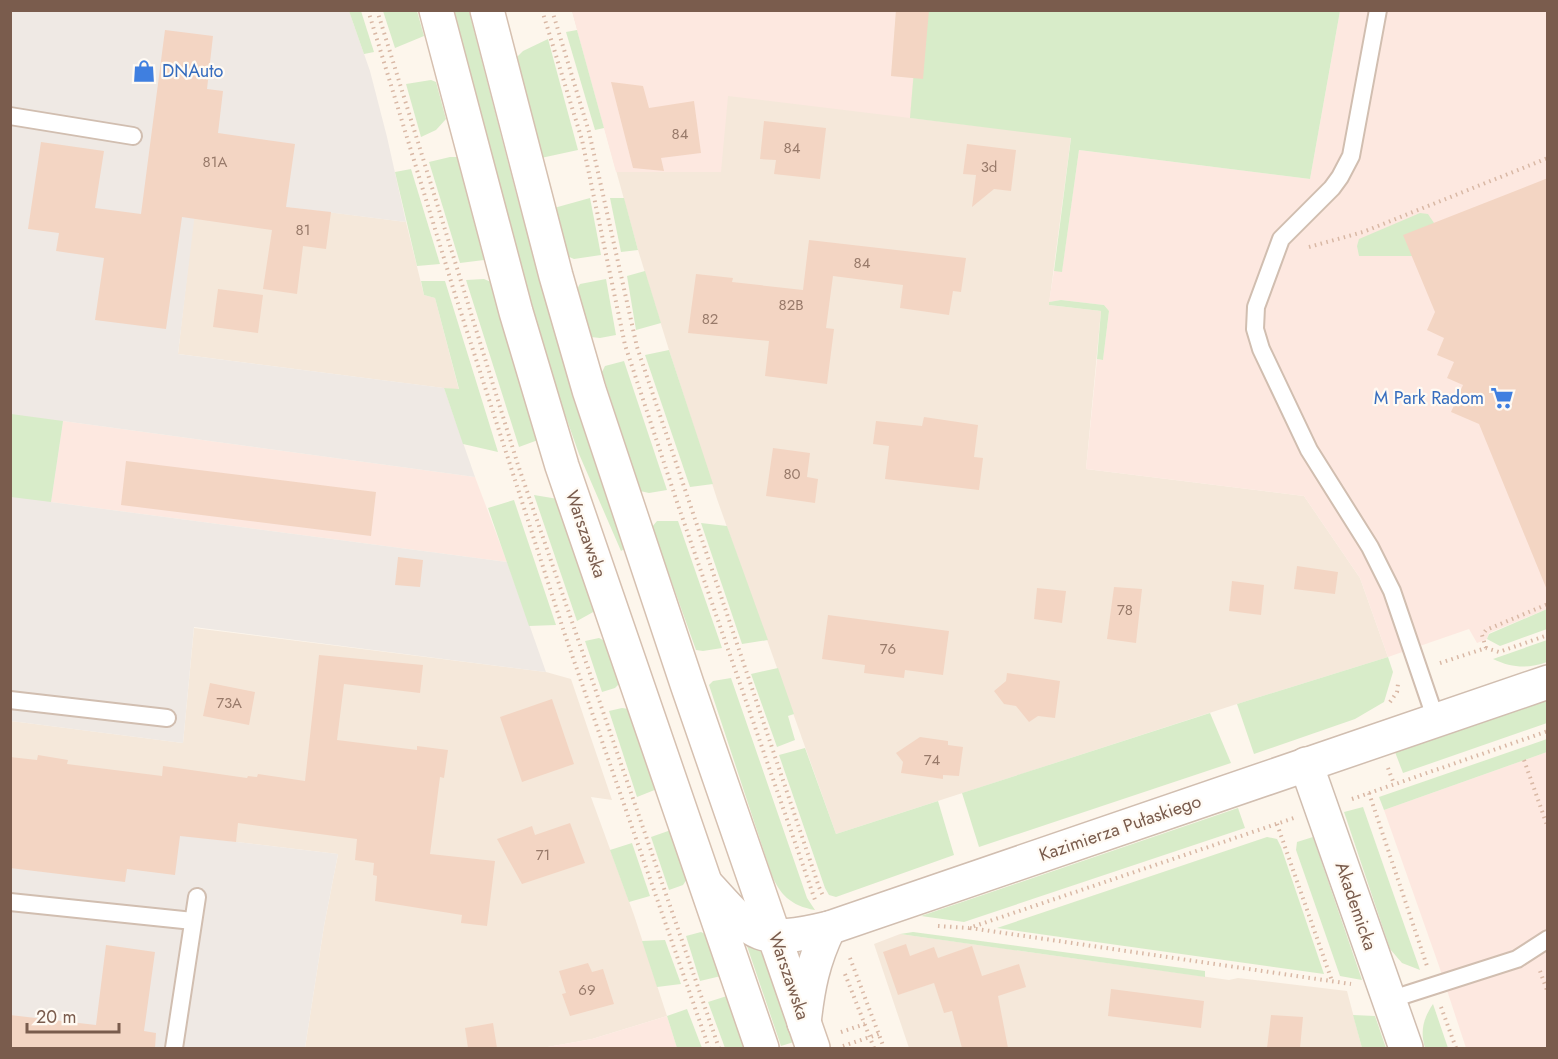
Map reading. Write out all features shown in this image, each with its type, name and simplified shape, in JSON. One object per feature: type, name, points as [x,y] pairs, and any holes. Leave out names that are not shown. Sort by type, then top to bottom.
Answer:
[{"type":"main road","name":"Warszawska","points":[[436,10],[516,312],[562,466],[762,1048]]},
{"type":"main road","name":"Warszawska","points":[[487,10],[556,276],[589,390],[687,684],[809,1036]]},
{"type":"main road","name":"Kazimierza Pułaskiego","points":[[707,885],[740,922],[760,934],[775,937],[802,935],[834,927],[1548,682]]},
{"type":"main road","name":"Akademicka","points":[[1306,764],[1406,1048]]},
{"type":"main road","points":[[809,1036],[811,973],[817,952],[834,927]]},
{"type":"lane","points":[[1378,10],[1351,156],[1332,188],[1281,239],[1256,308],[1255,328],[1261,349],[1298,428],[1370,547],[1392,591],[1436,720]]},
{"type":"lane","points":[[10,116],[133,136]]},
{"type":"lane","points":[[10,700],[167,718]]},
{"type":"lane","points":[[174,1048],[197,897]]},
{"type":"lane","points":[[10,902],[193,921]]},
{"type":"lane","points":[[1387,994],[1434,986],[1517,959],[1548,939]]},
{"type":"path","points":[[368,10],[454,291],[565,635],[709,1048]]},
{"type":"path","points":[[378,10],[518,465],[719,1048]]},
{"type":"path","points":[[542,10],[582,140],[618,314],[631,363],[813,896],[846,947],[884,1048]]},
{"type":"path","points":[[552,10],[589,132],[636,347],[819,888],[823,897],[832,904],[834,927],[874,1048]]},
{"type":"path","points":[[1303,248],[1363,232],[1548,158]]},
{"type":"path","points":[[1486,648],[1482,636],[1486,630],[1548,604]]},
{"type":"path","points":[[1436,652],[1439,663],[1486,648],[1499,652],[1548,634]]},
{"type":"path","points":[[969,928],[1548,731]]},
{"type":"path","points":[[1524,760],[1548,828]]},
{"type":"path","points":[[1369,793],[1456,1048]]},
{"type":"path","points":[[1278,824],[1332,981]]},
{"type":"path","points":[[933,926],[969,928],[1332,981],[1387,994]]},
{"type":"path","points":[[836,1048],[879,1034]]},
{"type":"shaded area","points":[[11,11],[349,11],[370,71],[406,222],[197,196],[178,354],[444,388],[475,477],[63,421],[51,502],[507,562],[546,672],[194,627],[183,743],[11,721]]},
{"type":"shaded area","points":[[572,11],[919,11],[911,118],[1071,137],[1049,305],[1101,311],[1086,469],[1304,496],[1360,578],[1388,657],[836,834],[717,499],[669,350],[638,250]]},
{"type":"shaded area","points":[[572,11],[896,11],[891,76],[913,78],[910,118],[728,96],[721,172],[616,172]]},
{"type":"shaded area","points":[[1340,11],[1547,11],[1547,609],[1489,633],[1487,639],[1477,643],[1469,629],[1388,657],[1360,578],[1304,496],[1086,469],[1097,359],[1103,360],[1109,311],[1104,305],[1061,300],[1049,302],[1054,271],[1062,271],[1079,150],[1310,179]]},
{"type":"shaded area","points":[[196,195],[406,222],[424,295],[435,298],[459,390],[178,354]]},
{"type":"shaded area","points":[[63,421],[475,477],[507,562],[51,502]]},
{"type":"shaded area","points":[[194,628],[546,672],[571,679],[612,800],[591,797],[634,915],[667,1016],[592,1039],[542,1048],[305,1048],[338,854],[11,815],[11,721],[183,743]]},
{"type":"shaded area","points":[[1547,752],[1547,1048],[1466,1048],[1384,810]]},
{"type":"shaded area","points":[[11,815],[338,854],[305,1048],[11,1048]]},
{"type":"shaded area","points":[[900,934],[1229,980],[1238,978],[1347,991],[1362,1048],[909,1048],[874,944]]},
{"type":"shaded area","points":[[667,1016],[677,1048],[542,1048],[592,1039]]},
{"type":"green space","points":[[349,11],[361,11],[374,52],[364,54]]},
{"type":"green space","points":[[383,11],[417,11],[424,36],[395,48]]},
{"type":"green space","points":[[452,11],[469,11],[557,339],[626,548],[621,551],[579,454],[556,389]]},
{"type":"green space","points":[[919,11],[1340,11],[1310,179],[1079,150],[1062,272],[1054,271],[1071,138],[910,118]]},
{"type":"green space","points":[[577,30],[604,128],[595,130],[566,32]]},
{"type":"green space","points":[[548,39],[578,150],[541,158],[515,59],[523,51]]},
{"type":"green space","points":[[431,80],[436,82],[446,119],[436,130],[421,137],[406,84]]},
{"type":"green space","points":[[457,157],[484,260],[460,263],[429,162]]},
{"type":"green space","points":[[411,169],[440,264],[417,266],[395,172]]},
{"type":"green space","points":[[590,198],[601,255],[574,259],[567,256],[554,208]]},
{"type":"green space","points":[[610,198],[624,198],[638,250],[621,252]]},
{"type":"green space","points":[[1420,213],[1428,214],[1434,223],[1412,256],[1359,256],[1357,246],[1359,239]]},
{"type":"green space","points":[[645,271],[661,323],[636,330],[627,276]]},
{"type":"green space","points":[[484,279],[491,282],[538,440],[519,447],[466,280]]},
{"type":"green space","points":[[606,279],[616,335],[591,337],[577,289],[580,284]]},
{"type":"green space","points":[[421,281],[445,281],[498,452],[463,444],[444,388],[459,389],[435,298],[424,295]]},
{"type":"green space","points":[[1061,300],[1104,305],[1109,311],[1103,360],[1097,359],[1101,311],[1049,305],[1049,302]]},
{"type":"green space","points":[[669,350],[713,484],[690,487],[645,355]]},
{"type":"green space","points":[[624,361],[667,490],[649,493],[640,491],[602,372],[605,366]]},
{"type":"green space","points":[[11,414],[63,421],[51,502],[11,497]]},
{"type":"green space","points":[[534,495],[558,499],[595,611],[577,621]]},
{"type":"green space","points":[[514,500],[556,625],[529,626],[488,508]]},
{"type":"green space","points":[[657,521],[678,521],[722,648],[696,650],[652,527]]},
{"type":"green space","points":[[701,523],[727,526],[768,640],[742,644]]},
{"type":"green space","points":[[1547,609],[1547,629],[1500,646],[1487,639],[1489,634]]},
{"type":"green space","points":[[599,638],[605,641],[620,683],[615,688],[602,692],[585,641]]},
{"type":"green space","points":[[1547,640],[1547,662],[1533,666],[1520,666],[1493,659]]},
{"type":"green space","points":[[1388,657],[1393,672],[1384,702],[1355,719],[1254,754],[1237,704]]},
{"type":"green space","points":[[778,668],[794,714],[788,716],[795,740],[777,747],[751,674]]},
{"type":"green space","points":[[731,678],[807,898],[815,910],[787,898],[771,873],[709,685],[713,681]]},
{"type":"green space","points":[[1547,700],[1547,723],[1403,773],[1395,752]]},
{"type":"green space","points":[[629,709],[657,789],[637,797],[609,711]]},
{"type":"green space","points":[[1210,713],[1231,763],[979,847],[962,793]]},
{"type":"green space","points":[[1547,739],[1547,752],[1384,810],[1379,797]]},
{"type":"green space","points":[[805,748],[836,834],[938,801],[954,855],[836,897],[829,895],[779,755]]},
{"type":"green space","points":[[1363,807],[1420,970],[1402,963],[1390,949],[1344,812]]},
{"type":"green space","points":[[1238,808],[1245,828],[964,922],[921,916]]},
{"type":"green space","points":[[671,830],[687,879],[683,885],[669,890],[651,837]]},
{"type":"green space","points":[[1267,837],[1277,839],[1281,847],[1324,974],[997,928]]},
{"type":"green space","points":[[1313,837],[1362,980],[1340,976],[1296,850],[1297,842]]},
{"type":"green space","points":[[632,843],[650,896],[629,902],[610,850]]},
{"type":"green space","points":[[701,932],[707,935],[721,976],[700,981],[686,936]]},
{"type":"green space","points":[[913,932],[1205,971],[1205,977],[900,934]]},
{"type":"green space","points":[[665,940],[681,984],[657,987],[642,941]]},
{"type":"green space","points":[[747,946],[759,950],[764,955],[794,1042],[781,1046]]},
{"type":"green space","points":[[727,996],[746,1048],[725,1048],[708,1002]]},
{"type":"green space","points":[[1433,1004],[1448,1048],[1425,1048],[1423,1025]]},
{"type":"green space","points":[[687,1009],[702,1048],[677,1048],[667,1016]]},
{"type":"green space","points":[[1353,1015],[1375,1016],[1386,1048],[1362,1048]]},
{"type":"building","points":[[896,10],[929,10],[923,79],[891,76]]},
{"type":"building","points":[[165,30],[213,36],[207,89],[223,91],[218,133],[295,144],[286,207],[331,212],[326,249],[303,246],[297,294],[263,289],[272,230],[182,217],[166,329],[95,320],[104,258],[56,251],[59,233],[28,229],[41,142],[104,151],[95,208],[141,214]]},
{"type":"building","points":[[611,82],[643,86],[649,108],[694,101],[701,153],[661,158],[664,171],[633,168]]},
{"type":"building","points":[[764,121],[826,128],[820,179],[774,174],[776,160],[760,159]]},
{"type":"building","points":[[967,144],[1016,150],[1011,191],[994,189],[972,207],[976,175],[963,174]]},
{"type":"building","name":"M Park Radom","points":[[1548,178],[1547,590],[1479,424],[1451,412],[1463,385],[1447,378],[1454,362],[1437,355],[1444,338],[1427,330],[1435,312],[1403,235]]},
{"type":"building","points":[[809,240],[966,258],[961,292],[953,291],[949,315],[900,308],[903,285],[833,276],[826,328],[834,329],[827,384],[765,376],[769,341],[688,333],[696,274],[733,278],[732,282],[803,290]]},
{"type":"building","points":[[218,289],[263,295],[258,333],[213,327]]},
{"type":"building","points":[[924,417],[978,425],[974,457],[983,458],[979,490],[885,479],[889,446],[873,444],[876,421],[922,426]]},
{"type":"building","points":[[773,448],[810,453],[807,477],[818,479],[815,503],[766,496]]},
{"type":"building","points":[[126,461],[376,492],[371,536],[121,505]]},
{"type":"building","points":[[398,557],[423,560],[420,587],[395,585]]},
{"type":"building","points":[[1297,566],[1338,572],[1335,594],[1294,589]]},
{"type":"building","points":[[1232,581],[1264,585],[1261,615],[1229,611]]},
{"type":"building","points":[[1114,587],[1142,589],[1136,643],[1107,639]]},
{"type":"building","points":[[1037,588],[1066,591],[1062,623],[1034,619]]},
{"type":"building","points":[[828,615],[949,631],[943,675],[905,670],[904,678],[864,673],[865,665],[822,659]]},
{"type":"building","points":[[319,655],[423,665],[420,693],[344,684],[337,740],[417,750],[417,746],[448,750],[444,778],[440,777],[430,854],[495,861],[487,926],[461,923],[462,915],[375,901],[377,876],[373,875],[374,863],[355,860],[357,839],[238,823],[236,842],[180,836],[175,875],[127,869],[125,882],[10,868],[10,757],[37,760],[38,755],[68,760],[67,764],[162,776],[163,766],[247,778],[248,776],[257,777],[258,774],[305,781]]},
{"type":"building","points":[[1007,673],[1060,681],[1055,718],[1038,716],[1029,722],[1016,706],[1004,704],[994,691],[1006,681]]},
{"type":"building","points":[[210,683],[255,692],[249,725],[203,716]]},
{"type":"building","points":[[552,699],[574,764],[522,782],[500,717]]},
{"type":"building","points":[[920,737],[948,741],[948,745],[963,747],[959,776],[943,775],[943,779],[901,773],[903,762],[896,753]]},
{"type":"building","points":[[570,823],[585,863],[522,884],[497,839],[532,826],[535,835]]},
{"type":"building","points":[[906,944],[910,956],[934,947],[938,958],[972,946],[982,976],[1019,964],[1026,987],[998,996],[1008,1048],[962,1048],[952,1011],[944,1013],[934,983],[898,995],[883,952]]},
{"type":"building","points":[[106,945],[155,952],[144,1031],[156,1033],[155,1048],[10,1048],[10,1015],[96,1025]]},
{"type":"building","points":[[588,963],[592,972],[603,969],[614,1004],[570,1016],[562,994],[566,993],[559,971]]},
{"type":"building","points":[[1111,989],[1204,1001],[1201,1028],[1108,1016]]},
{"type":"building","points":[[1271,1015],[1303,1017],[1300,1048],[1267,1048]]},
{"type":"building","points":[[493,1023],[497,1048],[468,1048],[465,1028]]},
{"type":"place","name":"DNAuto","points":[[144,71]]},
{"type":"place","name":"M Park Radom","points":[[1502,398]]}]
